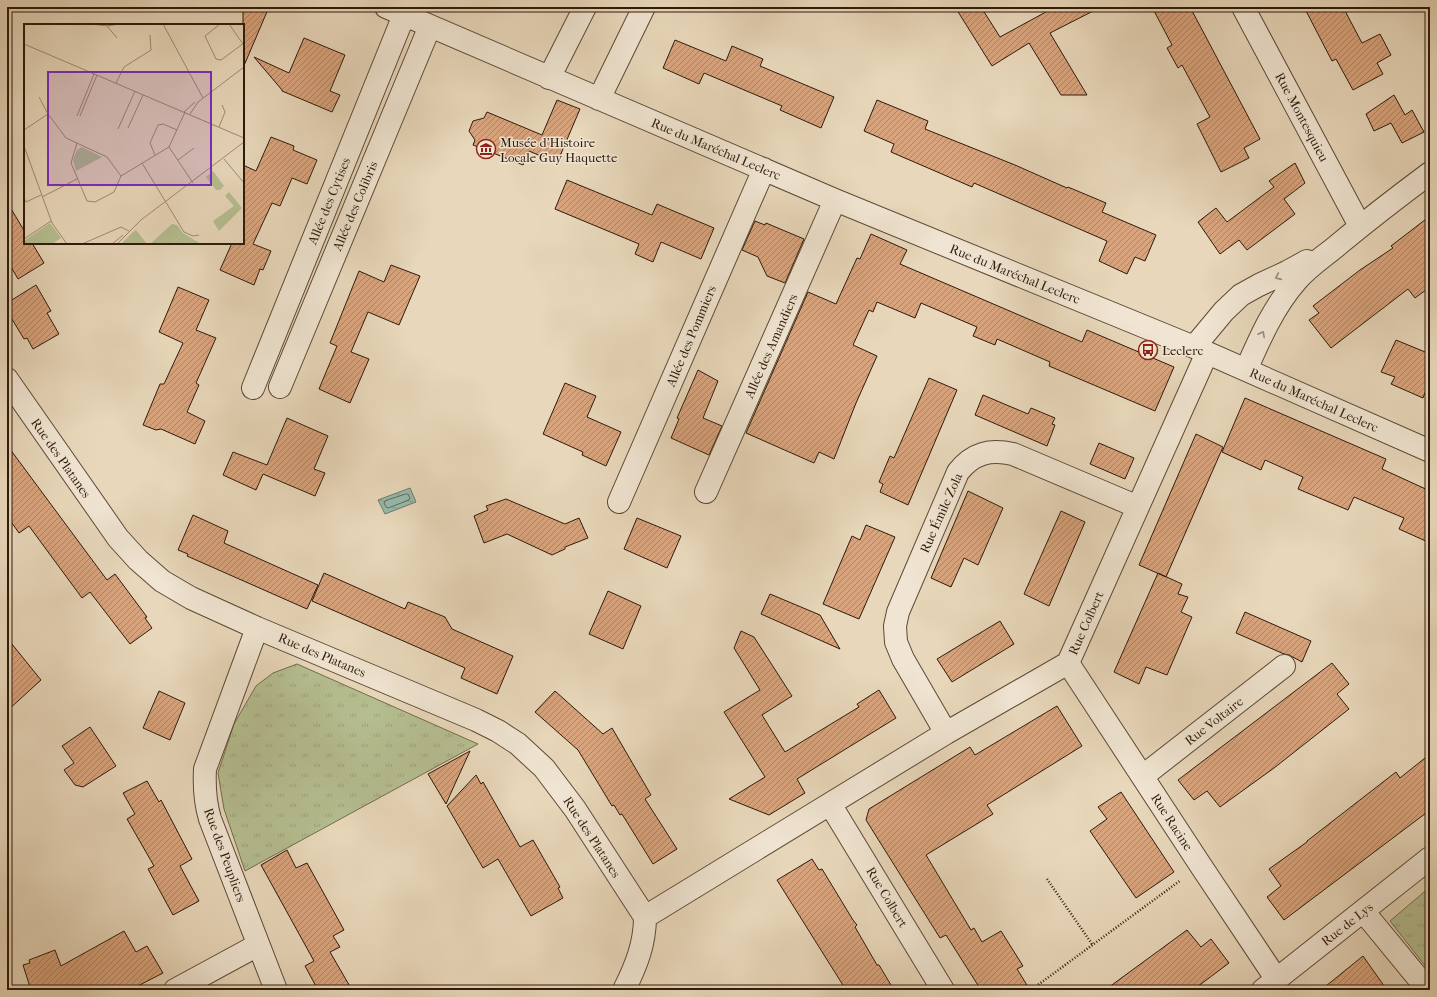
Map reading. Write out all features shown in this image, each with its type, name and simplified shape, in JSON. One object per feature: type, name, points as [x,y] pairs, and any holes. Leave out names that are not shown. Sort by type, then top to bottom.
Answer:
[{"type":"street","points":[[550,78],[585,7]]},
{"type":"street","points":[[599,99],[644,7]]},
{"type":"street","name":"Rue Montesquieu","points":[[1243,7],[1360,226]]},
{"type":"street","name":"Rue du Maréchal Leclerc","points":[[395,11],[835,200],[1200,350],[1430,451]]},
{"type":"street","name":"Allée des Cytises","points":[[253,388],[395,11]]},
{"type":"street","name":"Allée des Colibris","points":[[280,387],[430,26]]},
{"type":"street","name":"Allée des Pommiers","points":[[619,502],[764,169]]},
{"type":"street","points":[[1246,370],[1260,337],[1284,297],[1297,280],[1318,260],[1360,226],[1430,173]]},
{"type":"street","name":"Allée des Amandiers","points":[[706,492],[835,200]]},
{"type":"street","name":"Rue Colbert","points":[[644,917],[946,733],[1068,663],[1138,507],[1200,350],[1224,311],[1241,295],[1337,246]]},
{"type":"street","name":"Rue des Platanes","points":[[7,379],[118,538],[138,560],[162,581],[192,598],[257,628],[476,720],[498,731],[518,744],[539,762],[554,780],[644,917]]},
{"type":"street","name":"Rue Émile Zola","points":[[946,733],[903,660],[896,642],[895,626],[898,612],[958,472],[966,462],[976,456],[988,452],[1001,451],[1014,454],[1138,507]]},
{"type":"street","name":"Rue des Peupliers","points":[[257,628],[205,769],[204,787],[210,819],[276,990]]},
{"type":"street","name":"Rue Racine","points":[[1068,663],[1201,866],[1270,985]]},
{"type":"street","name":"Rue Voltaire","points":[[1143,776],[1284,666]]},
{"type":"street","name":"Rue Colbert","points":[[830,804],[943,990]]},
{"type":"street","name":"Rue de Lys","points":[[1270,985],[1430,858]]},
{"type":"street","points":[[1363,911],[1428,990]]},
{"type":"street","points":[[624,990],[633,972],[641,949],[645,932],[644,917]]},
{"type":"street","points":[[175,990],[258,945]]},
{"type":"path","points":[[1031,990],[1092,944],[1201,866]]},
{"type":"path","points":[[1047,879],[1092,944]]},
{"type":"green space","points":[[297,664],[478,744],[245,871],[224,809],[218,773],[234,724],[256,686],[273,673]]},
{"type":"green space","points":[[1430,887],[1430,972],[1390,921]]},
{"type":"water","points":[[410,488],[416,502],[385,514],[378,500]]},
{"type":"building","points":[[243,7],[269,7],[244,66],[244,24]]},
{"type":"building","points":[[955,7],[981,7],[1000,37],[1055,7],[1101,7],[1050,33],[1087,95],[1061,95],[1029,43],[992,66]]},
{"type":"building","points":[[1152,7],[1190,7],[1260,139],[1244,148],[1249,158],[1221,172],[1197,124],[1210,117],[1182,65],[1178,68],[1167,48],[1172,45]]},
{"type":"building","points":[[1304,7],[1343,7],[1362,43],[1380,34],[1391,55],[1377,63],[1383,74],[1353,90],[1336,59],[1332,61]]},
{"type":"building","points":[[304,38],[345,55],[330,91],[340,95],[332,112],[282,91],[254,57],[289,73]]},
{"type":"building","points":[[675,40],[726,61],[732,46],[763,59],[760,66],[834,97],[821,128],[780,110],[782,106],[704,73],[699,84],[663,68]]},
{"type":"building","points":[[1394,95],[1405,115],[1412,110],[1424,132],[1402,143],[1391,123],[1374,131],[1366,114]]},
{"type":"building","points":[[557,100],[580,109],[557,163],[529,151],[523,165],[473,145],[475,140],[469,131],[473,121],[484,118],[487,112],[542,135]]},
{"type":"building","points":[[877,100],[928,121],[925,129],[1106,203],[1102,212],[1156,235],[1145,261],[1135,257],[1127,274],[1099,261],[1107,241],[974,183],[972,187],[891,152],[894,144],[864,131]]},
{"type":"building","points":[[271,137],[294,146],[293,150],[317,160],[307,184],[292,178],[280,206],[272,203],[253,244],[271,251],[263,270],[260,269],[254,285],[220,270],[232,244],[244,244],[244,165],[256,171]]},
{"type":"building","points":[[1295,163],[1305,183],[1284,199],[1295,214],[1247,250],[1239,240],[1220,254],[1198,222],[1216,208],[1227,222],[1274,187],[1269,181]]},
{"type":"building","points":[[567,180],[652,215],[657,204],[714,228],[701,259],[661,242],[653,262],[635,254],[639,244],[555,209]]},
{"type":"building","points":[[7,202],[24,230],[24,244],[33,244],[44,263],[18,279],[7,260]]},
{"type":"building","points":[[1430,216],[1430,287],[1415,298],[1408,289],[1331,348],[1309,320],[1319,313],[1313,306],[1360,270],[1393,248],[1391,246]]},
{"type":"building","points":[[755,221],[765,225],[766,223],[804,239],[785,283],[767,276],[758,257],[742,250]]},
{"type":"building","points":[[871,234],[907,250],[900,264],[1082,342],[1087,330],[1174,367],[1155,411],[1049,366],[1050,362],[997,339],[995,345],[973,336],[977,327],[921,303],[915,318],[877,302],[873,312],[869,310],[853,345],[877,356],[856,403],[834,459],[819,452],[814,463],[746,433],[808,292],[836,304],[857,258],[860,259]]},
{"type":"building","points":[[391,265],[420,276],[399,325],[368,312],[351,352],[369,359],[350,403],[319,389],[337,346],[330,343],[359,271],[384,282]]},
{"type":"building","points":[[36,285],[51,311],[47,313],[59,334],[33,349],[27,338],[24,339],[7,311],[7,303]]},
{"type":"building","points":[[178,287],[209,300],[196,330],[216,338],[196,383],[199,385],[187,412],[205,421],[195,444],[161,429],[156,430],[143,425],[160,384],[164,384],[183,343],[159,332]]},
{"type":"building","points":[[1396,340],[1430,354],[1430,380],[1423,398],[1391,384],[1395,377],[1381,372]]},
{"type":"building","points":[[698,370],[718,381],[703,418],[722,426],[709,455],[671,438],[679,419],[677,418]]},
{"type":"building","points":[[929,378],[957,390],[908,505],[880,492],[883,484],[879,482],[890,456],[894,458]]},
{"type":"building","points":[[565,383],[596,396],[587,417],[621,432],[606,466],[582,455],[583,452],[543,434]]},
{"type":"building","points":[[983,395],[1028,414],[1031,408],[1055,418],[1052,424],[1055,425],[1047,446],[975,415]]},
{"type":"building","points":[[1245,398],[1386,459],[1382,469],[1430,491],[1430,543],[1399,529],[1404,518],[1354,497],[1348,510],[1298,489],[1303,477],[1265,460],[1261,470],[1222,452]]},
{"type":"building","points":[[287,418],[328,436],[314,469],[325,473],[315,496],[263,474],[256,490],[223,475],[233,452],[267,465]]},
{"type":"building","points":[[1196,434],[1223,447],[1166,577],[1139,565]]},
{"type":"building","points":[[1099,443],[1134,458],[1125,479],[1090,464]]},
{"type":"building","points":[[7,445],[107,580],[115,574],[147,617],[145,618],[152,628],[130,644],[90,592],[82,598],[29,526],[19,533],[7,516]]},
{"type":"building","points":[[968,491],[1003,508],[978,565],[964,558],[951,587],[931,578]]},
{"type":"building","points":[[506,499],[565,524],[579,518],[588,538],[565,547],[565,549],[552,555],[507,534],[484,543],[474,516],[488,510],[486,506]]},
{"type":"building","points":[[1061,511],[1085,522],[1049,606],[1024,594]]},
{"type":"building","points":[[193,515],[228,531],[224,543],[318,585],[307,609],[187,556],[188,554],[178,550]]},
{"type":"building","points":[[637,518],[681,536],[667,568],[624,549]]},
{"type":"building","points":[[866,525],[895,537],[859,619],[823,604],[852,536],[860,540]]},
{"type":"building","points":[[324,573],[405,609],[408,602],[445,617],[452,629],[513,656],[497,694],[461,678],[465,668],[312,601]]},
{"type":"building","points":[[1158,573],[1182,584],[1178,594],[1188,597],[1181,612],[1192,617],[1167,675],[1146,667],[1139,684],[1114,672]]},
{"type":"building","points":[[608,591],[641,606],[623,649],[589,634]]},
{"type":"building","points":[[770,594],[820,615],[840,649],[761,614]]},
{"type":"building","points":[[1245,612],[1311,641],[1302,662],[1236,633]]},
{"type":"building","points":[[1000,621],[1014,644],[952,682],[937,659]]},
{"type":"building","points":[[741,631],[754,637],[792,696],[762,715],[785,752],[859,707],[857,704],[879,690],[896,718],[797,779],[805,793],[769,815],[729,799],[765,777],[724,712],[760,690],[734,648]]},
{"type":"building","points":[[7,638],[41,680],[7,711]]},
{"type":"building","points":[[1332,663],[1349,684],[1337,694],[1349,709],[1274,768],[1220,807],[1207,791],[1194,800],[1178,780]]},
{"type":"building","points":[[159,691],[185,703],[170,740],[143,728]]},
{"type":"building","points":[[555,691],[603,734],[612,728],[651,795],[645,799],[677,849],[653,864],[622,814],[620,815],[614,805],[612,806],[578,750],[535,712]]},
{"type":"building","points":[[1057,706],[1082,746],[987,805],[993,814],[926,855],[971,930],[974,928],[982,942],[1001,931],[1023,966],[1017,969],[1030,990],[981,990],[946,935],[940,938],[866,820],[869,809],[970,747],[975,755]]},
{"type":"building","points":[[90,727],[116,766],[83,787],[75,785],[64,770],[74,763],[62,746]]},
{"type":"building","points":[[470,751],[454,786],[446,804],[428,774]]},
{"type":"building","points":[[1430,754],[1430,810],[1284,920],[1267,897],[1281,886],[1269,869],[1307,842],[1396,772],[1400,778]]},
{"type":"building","points":[[476,775],[481,784],[483,782],[520,847],[533,840],[560,887],[558,888],[563,898],[531,916],[498,859],[483,868],[447,806]]},
{"type":"building","points":[[147,781],[159,802],[161,800],[192,859],[180,866],[199,901],[173,915],[148,869],[154,866],[127,819],[135,814],[123,793]]},
{"type":"building","points":[[1121,792],[1174,872],[1136,898],[1090,831],[1107,819],[1098,807]]},
{"type":"building","points":[[287,850],[296,868],[307,863],[344,930],[333,936],[340,947],[330,952],[352,990],[318,990],[305,966],[314,961],[261,865]]},
{"type":"building","points":[[812,859],[819,870],[822,869],[857,925],[855,927],[877,965],[879,965],[894,990],[846,990],[777,880]]},
{"type":"building","points":[[1187,930],[1201,947],[1211,939],[1229,963],[1193,990],[1105,990]]},
{"type":"building","points":[[124,931],[136,952],[147,946],[163,973],[130,990],[31,990],[23,965],[30,963],[29,960],[55,950],[61,966]]},
{"type":"building","points":[[1363,956],[1387,990],[1321,990]]},
{"type":"place","name":"Musée d'Histoire Locale Guy Haquette","points":[[486,149]]},
{"type":"place","name":"Leclerc","points":[[1148,350]]}]
